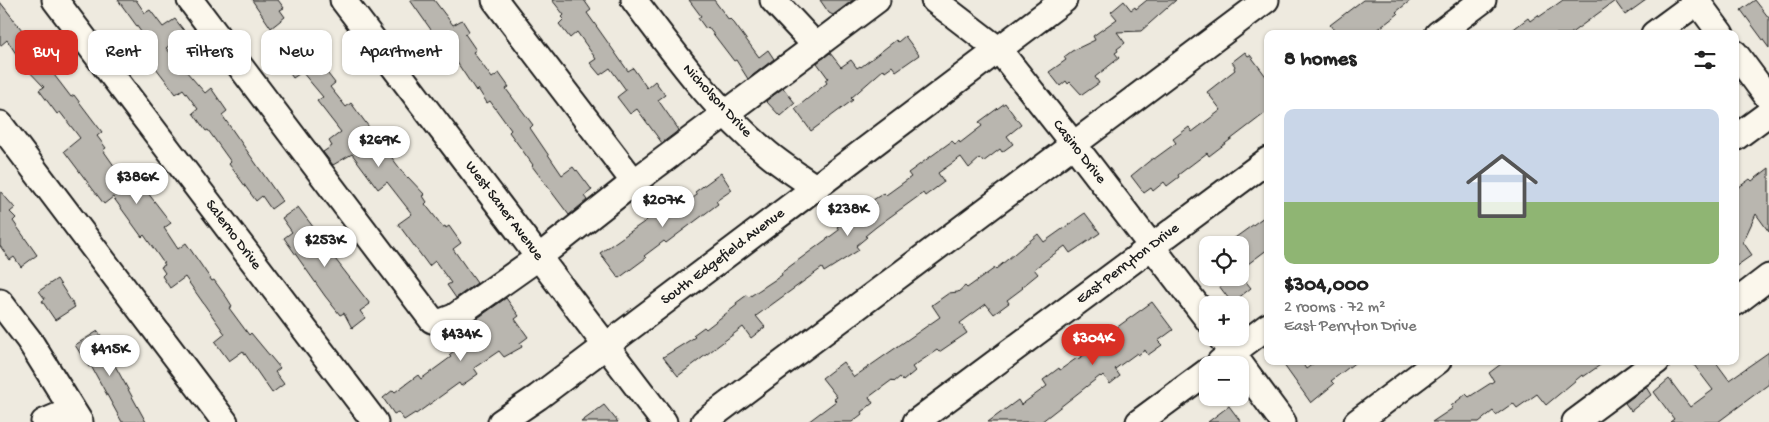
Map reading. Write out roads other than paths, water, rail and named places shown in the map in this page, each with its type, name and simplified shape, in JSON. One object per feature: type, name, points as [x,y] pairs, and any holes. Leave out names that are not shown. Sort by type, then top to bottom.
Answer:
[{"type":"street","name":"Salerno Drive","points":[[55,0],[375,422]]},
{"type":"street","points":[[190,0],[432,320],[441,322],[454,317],[539,257],[634,182],[878,0]]},
{"type":"street","name":"West Saner Avenue","points":[[343,0],[664,422]]},
{"type":"street","points":[[495,0],[634,182]]},
{"type":"street","name":"Nicholson Drive","points":[[634,0],[695,81],[725,114],[766,153],[816,188]]},
{"type":"street","points":[[773,0],[816,46]]},
{"type":"street","name":"Casino Drive","points":[[934,0],[999,50],[1074,144],[1199,308]]},
{"type":"street","name":"South Edgefield Avenue","points":[[501,422],[538,397],[1064,0]]},
{"type":"street","points":[[704,422],[1266,0]]},
{"type":"street","points":[[1443,30],[1483,0]]},
{"type":"street","points":[[1659,30],[1698,0],[1718,30]]},
{"type":"street","points":[[1739,58],[1769,99]]},
{"type":"street","points":[[1739,135],[1769,113]]},
{"type":"street","points":[[0,124],[225,422]]},
{"type":"street","name":"East Perryton Drive","points":[[916,422],[1264,163]]},
{"type":"street","points":[[1739,300],[1769,277]]},
{"type":"street","points":[[0,302],[29,340],[76,416],[44,422]]},
{"type":"street","points":[[1264,328],[1223,352],[1283,422]]},
{"type":"street","points":[[1357,422],[1433,365]]},
{"type":"street","points":[[1576,422],[1652,365]]},
{"type":"street","points":[[1138,422],[1199,378]]}]
